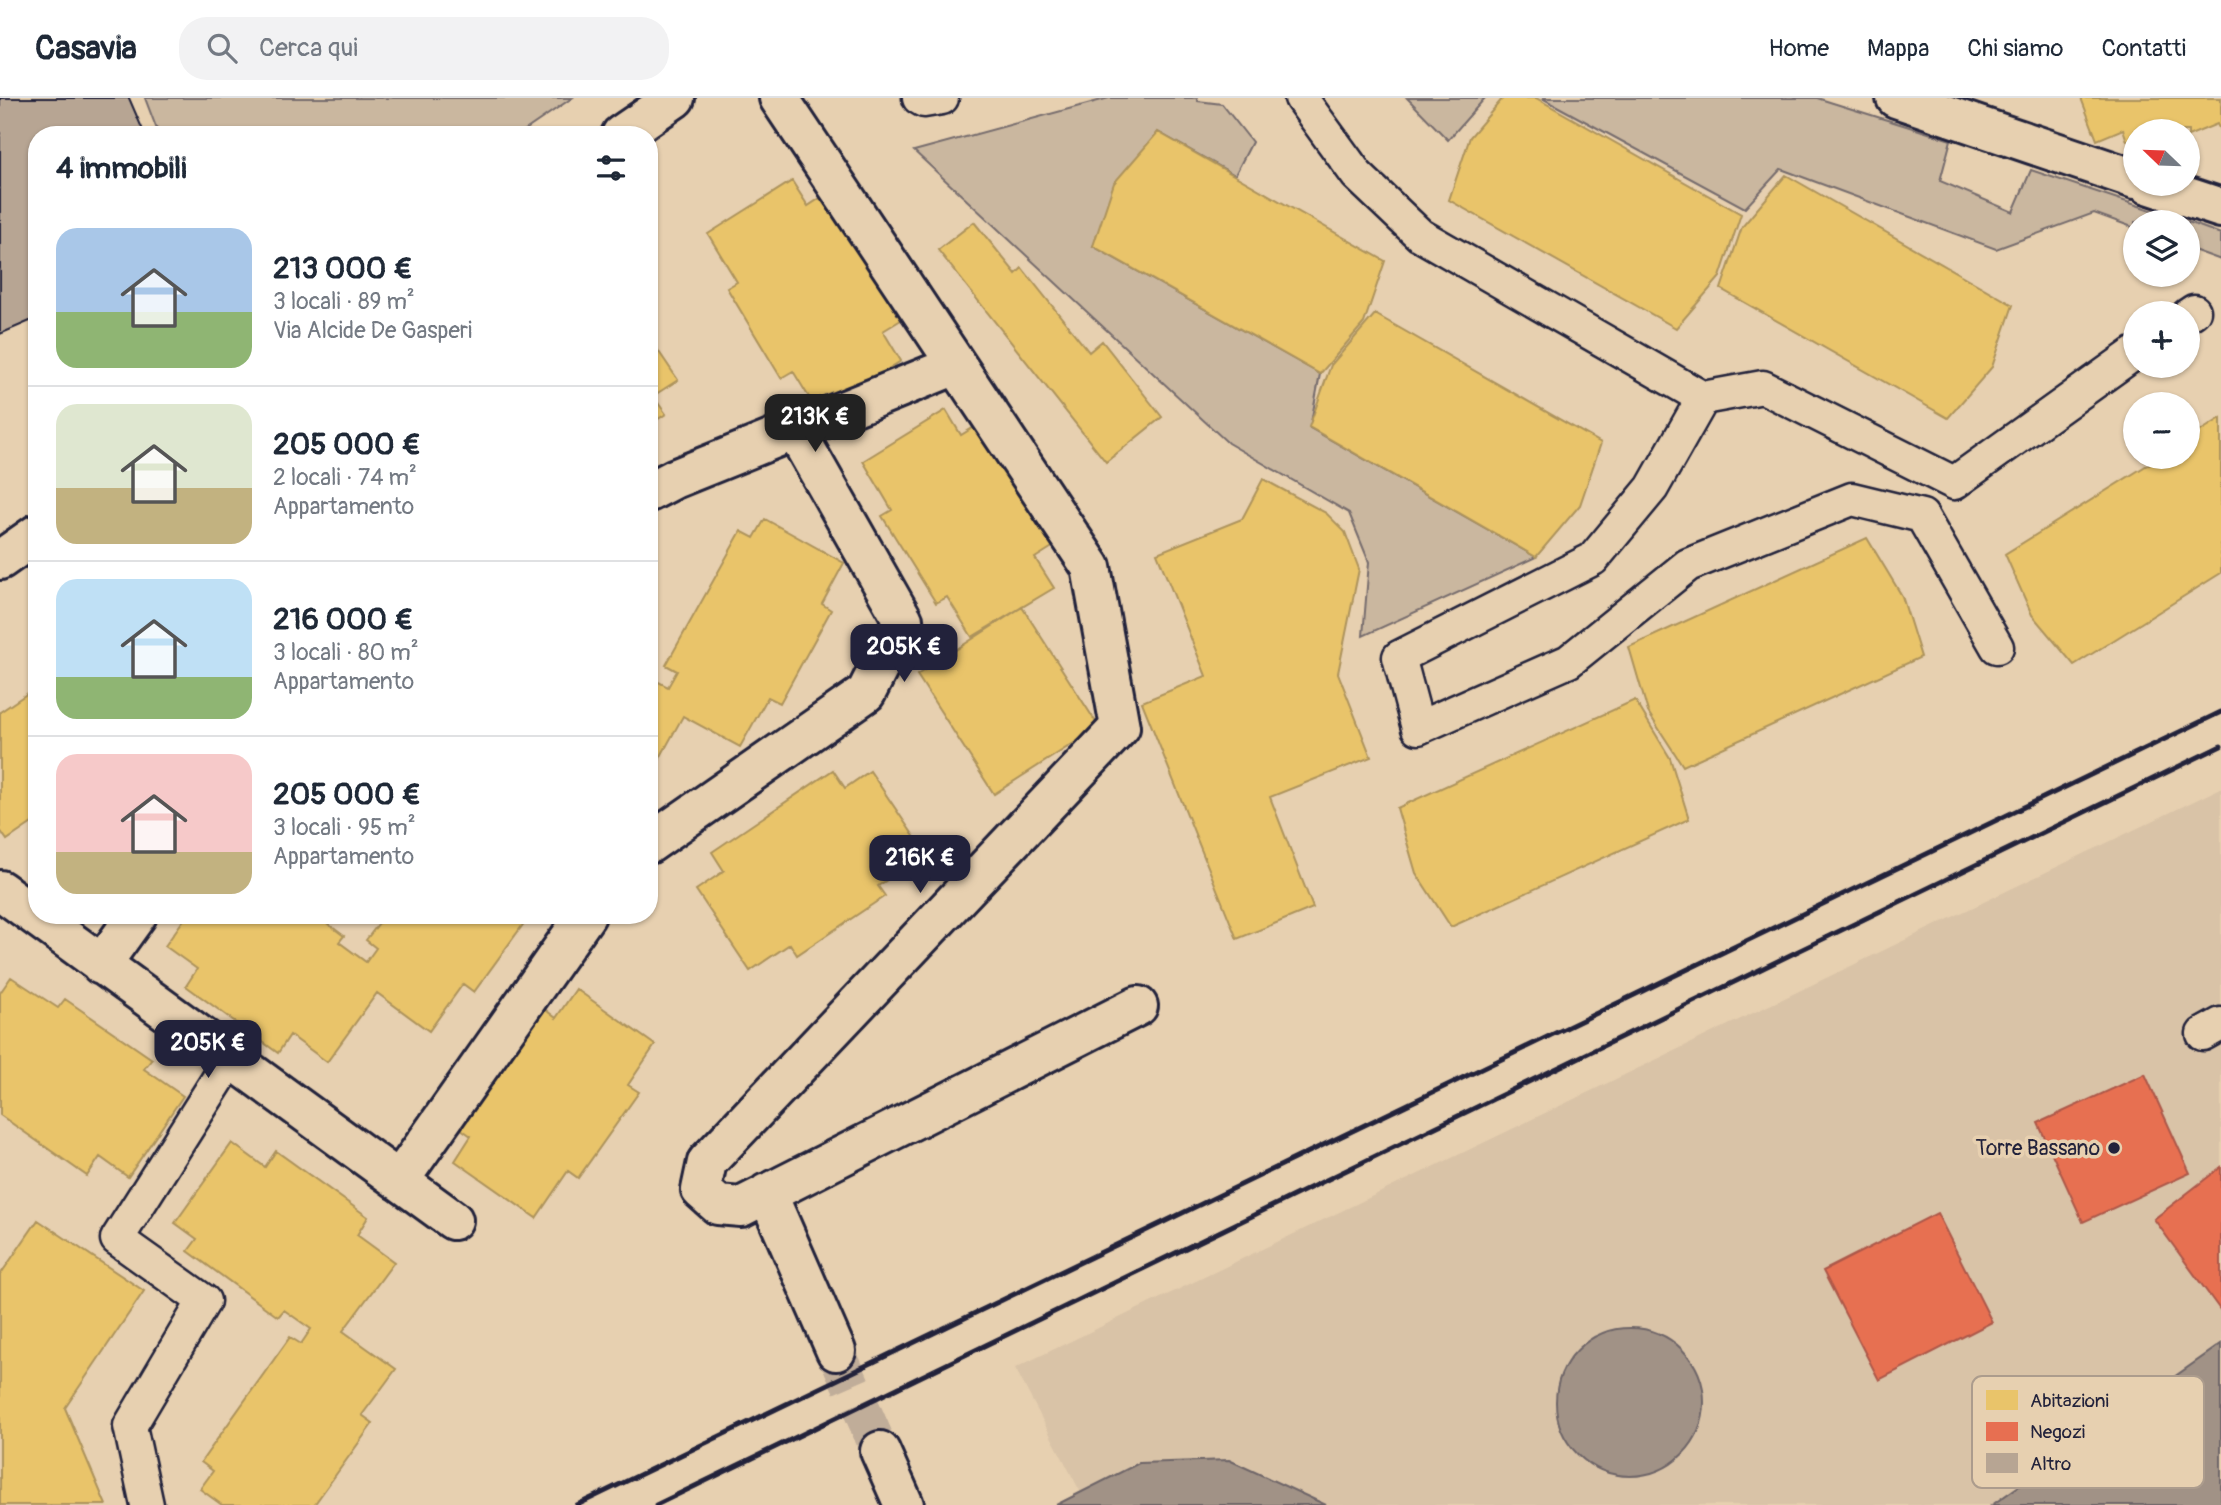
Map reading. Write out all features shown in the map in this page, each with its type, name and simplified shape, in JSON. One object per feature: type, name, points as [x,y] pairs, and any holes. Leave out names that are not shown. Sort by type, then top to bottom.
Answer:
[{"type":"street","points":[[634,126],[675,98]]},
{"type":"street","points":[[779,98],[1091,567],[1120,727],[707,1162],[701,1190],[718,1205],[741,1207],[1138,1006]]},
{"type":"street","points":[[1896,98],[2123,175]]},
{"type":"street","points":[[2184,196],[2221,208]]},
{"type":"street","points":[[658,487],[956,365]]},
{"type":"street","points":[[658,838],[866,693],[903,620],[795,430]]},
{"type":"street","points":[[0,560],[28,540]]},
{"type":"street","points":[[0,890],[28,911]]},
{"type":"street","points":[[46,924],[453,1220]]},
{"type":"street","points":[[101,965],[131,924]]},
{"type":"street","points":[[399,1181],[580,924]]},
{"type":"street","points":[[767,1193],[836,1351]]},
{"type":"street","points":[[880,1451],[904,1505]]},
{"type":"lane","points":[[919,98],[924,101],[942,98]]},
{"type":"lane","points":[[1301,98],[1357,174],[1420,235],[1703,398],[1763,387],[1954,483],[2123,362]]},
{"type":"lane","points":[[1703,398],[1652,488],[1593,559],[1399,657],[1418,728],[1569,660],[1688,565],[1852,499],[1922,516],[1997,647]]},
{"type":"lane","points":[[147,1505],[130,1426],[204,1301],[117,1239],[230,1059]]},
{"type":"shaded area","points":[[145,98],[572,98],[531,126],[156,126]]},
{"type":"shaded area","points":[[1109,98],[1197,98],[1198,101],[1222,104],[1252,142],[1235,175],[1158,132],[1093,246],[1320,374],[1310,428],[1536,557],[1363,636],[1369,562],[1349,513],[1228,443],[914,151]]},
{"type":"shaded area","points":[[1407,98],[1485,98],[1448,140]]},
{"type":"shaded area","points":[[1542,98],[1817,98],[1951,140],[1940,181],[2013,212],[2031,170],[2151,210],[2123,210],[2123,224],[2094,213],[1996,249],[1781,169],[1745,208]]},
{"type":"shaded area","points":[[2200,226],[2221,234],[2221,260],[2200,252]]},
{"type":"shaded area","points":[[2221,788],[2221,1344],[2175,1376],[1972,1376],[1972,1488],[2016,1488],[1992,1505],[1326,1505],[1229,1460],[1139,1463],[1081,1493],[1015,1368]]},
{"type":"shaded area","points":[[1630,1328],[1658,1333],[1683,1349],[1699,1374],[1704,1402],[1699,1430],[1683,1455],[1658,1471],[1630,1476],[1602,1471],[1577,1455],[1561,1430],[1556,1402],[1561,1374],[1577,1349],[1602,1333]]},
{"type":"shaded area","points":[[2221,1344],[2221,1505],[1992,1505],[2016,1488],[2204,1488],[2204,1376],[2175,1376]]},
{"type":"shaded area","points":[[1229,1460],[1326,1505],[1056,1505],[1139,1463]]},
{"type":"building: Abitazioni","points":[[1503,98],[1536,98],[1741,214],[1720,277],[1676,328],[1449,200],[1470,137]]},
{"type":"building: Abitazioni","points":[[2081,98],[2221,98],[2221,132],[2217,124],[2200,131],[2200,119],[2123,119],[2123,129],[2097,140]]},
{"type":"building: Abitazioni","points":[[1158,132],[1385,261],[1364,323],[1320,374],[1093,246],[1114,183]]},
{"type":"building: Abitazioni","points":[[1786,175],[2013,305],[1992,367],[1948,418],[1721,289],[1742,227]]},
{"type":"building: Abitazioni","points":[[792,181],[808,206],[825,195],[901,320],[883,331],[901,361],[818,412],[793,371],[781,378],[727,288],[737,282],[708,234]]},
{"type":"building: Abitazioni","points":[[974,222],[1016,274],[1022,268],[1089,352],[1102,341],[1162,417],[1106,462],[938,250]]},
{"type":"building: Abitazioni","points":[[1375,314],[1601,443],[1580,505],[1536,557],[1309,427],[1331,365]]},
{"type":"building: Abitazioni","points":[[658,350],[678,380],[658,393]]},
{"type":"building: Abitazioni","points":[[658,403],[666,414],[658,419]]},
{"type":"building: Abitazioni","points":[[946,410],[961,435],[979,424],[1054,546],[1035,558],[1054,588],[972,637],[947,597],[936,603],[882,516],[892,510],[863,461]]},
{"type":"building: Abitazioni","points":[[2221,418],[2221,573],[2074,665],[2032,615],[2005,554],[2141,469],[2200,469],[2200,431]]},
{"type":"building: Abitazioni","points":[[1263,479],[1326,513],[1345,532],[1359,569],[1338,673],[1371,757],[1270,797],[1313,908],[1237,939],[1142,702],[1206,676],[1157,553],[1242,519]]},
{"type":"building: Abitazioni","points":[[765,519],[844,563],[822,604],[831,610],[780,703],[768,697],[740,747],[683,716],[658,762],[658,682],[668,687],[677,671],[666,665],[741,531],[754,538]]},
{"type":"building: Abitazioni","points":[[1867,538],[1902,596],[1921,657],[1683,766],[1648,712],[1629,647]]},
{"type":"building: Abitazioni","points":[[1022,607],[1099,727],[994,794],[917,675]]},
{"type":"building: Abitazioni","points":[[28,693],[28,826],[7,840],[0,830],[0,712]]},
{"type":"building: Abitazioni","points":[[1635,700],[1670,758],[1689,819],[1451,927],[1416,873],[1397,808]]},
{"type":"building: Abitazioni","points":[[833,770],[845,788],[870,771],[926,854],[878,886],[885,896],[797,955],[790,944],[750,971],[696,890],[724,871],[712,852]]},
{"type":"building: Abitazioni","points":[[181,924],[328,924],[344,936],[339,942],[366,962],[376,948],[366,940],[378,924],[523,924],[474,992],[463,984],[429,1031],[377,993],[327,1062],[290,1035],[278,1053],[186,986],[197,969],[165,946]]},
{"type":"building: Abitazioni","points":[[11,977],[58,1008],[65,999],[152,1059],[144,1069],[183,1096],[128,1177],[100,1157],[87,1176],[0,1115],[0,993]]},
{"type":"building: Abitazioni","points":[[576,989],[655,1045],[628,1085],[639,1092],[578,1178],[568,1171],[536,1218],[455,1161],[471,1136],[454,1124],[538,1004],[556,1018]]},
{"type":"building: Abitazioni","points":[[232,1143],[265,1167],[276,1151],[368,1217],[357,1235],[394,1262],[343,1331],[396,1369],[362,1415],[373,1423],[314,1505],[222,1505],[200,1489],[213,1471],[201,1462],[290,1337],[301,1344],[311,1329],[284,1310],[278,1317],[188,1251],[197,1239],[175,1223]]},
{"type":"building: Abitazioni","points":[[38,1220],[144,1291],[65,1408],[106,1505],[0,1505],[0,1275]]},
{"type":"building: Negozi","name":"Torre Bassano","points":[[2145,1074],[2190,1173],[2083,1222],[2038,1123]]},
{"type":"building: Negozi","points":[[2221,1167],[2221,1311],[2154,1219]]},
{"type":"building: Negozi","points":[[1937,1213],[1992,1322],[1879,1380],[1823,1271]]},
{"type":"building: Altro","points":[[0,98],[129,98],[141,126],[28,126],[28,322],[0,334]]},
{"type":"tunnel","points":[[836,1351],[880,1451]]},
{"type":"railway","points":[[577,1505],[2221,712]]},
{"type":"railway","points":[[656,1505],[2221,746]]},
{"type":"place","name":"Torre Bassano","points":[[2114,1148]]}]
